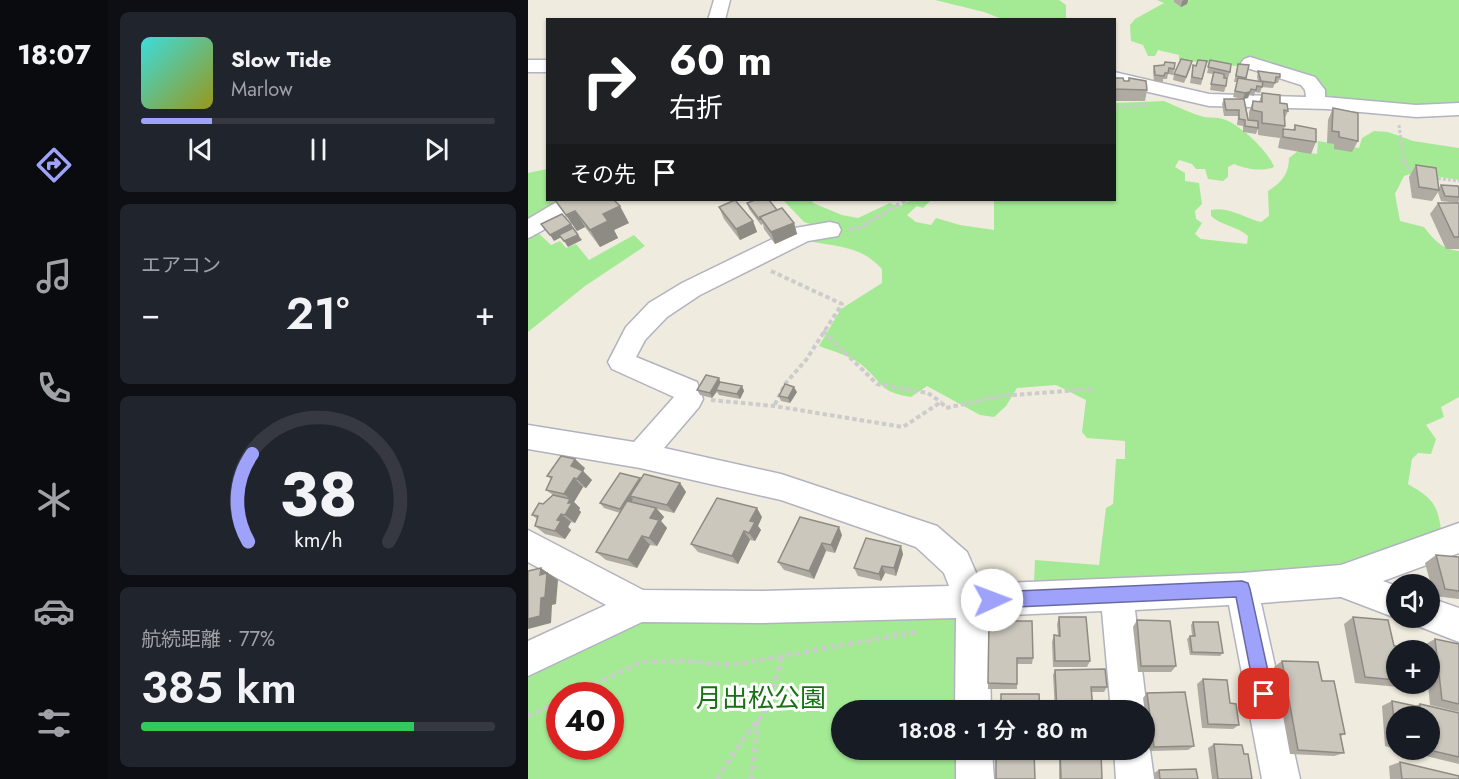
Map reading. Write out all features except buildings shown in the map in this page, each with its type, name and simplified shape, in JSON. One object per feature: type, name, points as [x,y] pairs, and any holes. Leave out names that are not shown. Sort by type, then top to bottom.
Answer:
[{"type":"street","points":[[717,18],[722,0]]},
{"type":"street","points":[[1250,63],[1308,81],[1315,90],[1316,103]]},
{"type":"street","points":[[528,66],[546,66]]},
{"type":"street","points":[[1116,78],[1209,100],[1316,103],[1397,112],[1459,109]]},
{"type":"street","points":[[528,230],[553,212],[576,201]]},
{"type":"street","points":[[640,455],[689,399],[687,390],[621,362],[635,333],[658,310],[691,289],[803,234],[830,230]]},
{"type":"street","points":[[528,436],[640,455],[781,487],[926,536],[956,563],[972,601],[974,700]]},
{"type":"street","points":[[528,659],[640,606],[762,607],[972,601],[1242,589],[1341,581],[1459,538]]},
{"type":"street","points":[[528,545],[640,606]]},
{"type":"street","points":[[1341,581],[1386,598]]},
{"type":"street","points":[[1242,589],[1281,779]]},
{"type":"street","points":[[1117,595],[1128,700]]},
{"type":"street","points":[[1440,618],[1459,625]]},
{"type":"street","points":[[974,760],[975,779]]},
{"type":"street","points":[[1133,760],[1135,779]]},
{"type":"path","points":[[1397,112],[1404,163],[1417,176]]},
{"type":"path","points":[[1428,177],[1459,181]]},
{"type":"path","points":[[830,230],[846,231],[861,227],[904,201]]},
{"type":"path","points":[[747,260],[842,304],[806,360],[785,384],[774,406]]},
{"type":"path","points":[[823,331],[877,384],[928,393],[946,408],[972,400],[1003,395],[1093,389]]},
{"type":"path","points":[[689,399],[774,406],[903,427],[941,402]]},
{"type":"path","points":[[599,682],[641,662],[731,665],[922,632]]},
{"type":"path","points":[[717,779],[768,708],[782,656]]},
{"type":"path","points":[[528,716],[546,708]]},
{"type":"path","points":[[751,779],[758,719]]},
{"type":"green space","points":[[935,0],[1059,0],[1066,5],[1066,18],[999,18]]},
{"type":"green space","points":[[1157,0],[1459,0],[1459,107],[1415,110],[1318,96],[1317,88],[1246,67],[1179,60],[1179,55],[1158,50],[1155,56],[1148,56],[1143,45],[1131,41],[1130,25],[1135,19],[1164,3]]},
{"type":"green space","points":[[1164,101],[1204,117],[1221,118],[1245,132],[1271,161],[1274,167],[1265,169],[1234,164],[1228,167],[1228,177],[1223,181],[1208,179],[1205,169],[1196,169],[1192,164],[1179,160],[1175,167],[1185,173],[1185,181],[1199,183],[1202,204],[1195,211],[1196,219],[1202,223],[1195,234],[1201,239],[1247,244],[1248,236],[1215,219],[1211,216],[1211,210],[1230,211],[1261,222],[1269,216],[1268,191],[1283,178],[1288,169],[1289,158],[1298,151],[1317,154],[1318,141],[1359,148],[1362,138],[1374,131],[1388,132],[1413,141],[1459,148],[1459,180],[1414,173],[1404,176],[1395,194],[1400,221],[1424,227],[1439,243],[1459,251],[1459,397],[1441,407],[1444,417],[1426,425],[1436,439],[1431,454],[1418,453],[1412,459],[1408,484],[1432,502],[1441,529],[1328,570],[1186,578],[1034,581],[1035,560],[1099,565],[1106,508],[1113,504],[1116,459],[1125,459],[1125,441],[1087,438],[1082,432],[1086,400],[1056,385],[1017,388],[1006,406],[994,417],[980,415],[927,386],[911,397],[893,393],[858,362],[819,346],[841,309],[882,283],[882,269],[859,252],[813,242],[827,234],[823,228],[804,222],[784,201],[812,201],[842,215],[858,218],[890,203],[898,207],[909,201],[930,201],[923,208],[917,206],[907,215],[916,222],[931,225],[936,218],[960,225],[994,230],[994,201],[1116,201],[1116,103]]},
{"type":"green space","points":[[546,169],[546,201],[574,201],[535,230],[551,245],[560,241],[566,248],[576,244],[589,260],[634,235],[645,246],[585,286],[528,332],[528,173]]},
{"type":"green space","name":"月出松公園","points":[[961,613],[963,700],[831,700],[831,760],[964,760],[964,779],[528,779],[528,677],[639,622],[730,617]]},
{"type":"route","points":[[992,600],[1242,589],[1264,694]]}]
